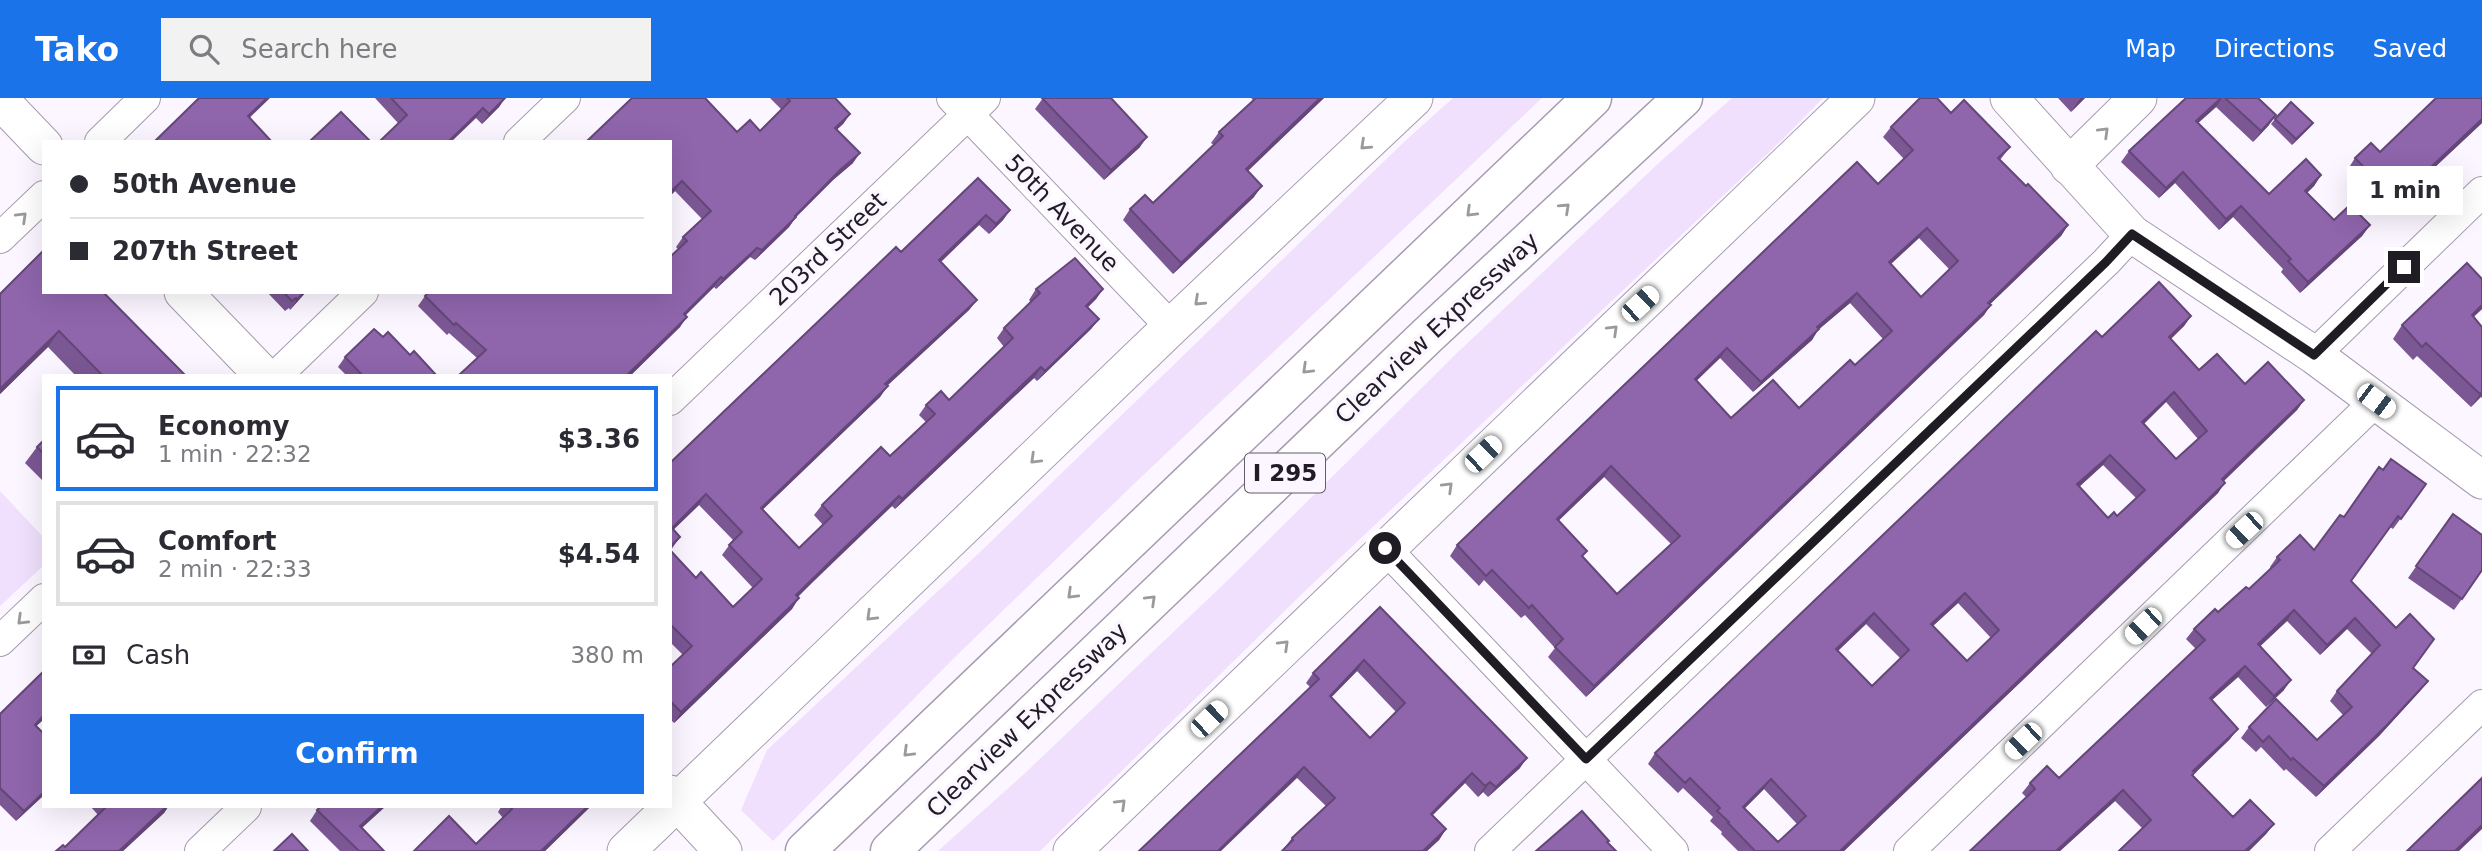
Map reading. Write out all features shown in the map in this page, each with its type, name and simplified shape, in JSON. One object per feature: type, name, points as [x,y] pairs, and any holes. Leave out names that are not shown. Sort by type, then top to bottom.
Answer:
[{"type":"highway","name":"I 295","points":[[804,851],[1592,98]]},
{"type":"highway","name":"Clearview Expressway","points":[[890,851],[1409,354],[1683,98]]},
{"type":"street","points":[[102,140],[145,98]]},
{"type":"street","points":[[521,140],[565,98]]},
{"type":"street","points":[[626,851],[682,807],[1171,327],[1414,98]]},
{"type":"street","points":[[1072,851],[1856,98]]},
{"type":"street","points":[[2009,98],[2132,234],[2314,355],[2482,480]]},
{"type":"street","points":[[2069,166],[2138,98]]},
{"type":"street","points":[[0,100],[42,144]]},
{"type":"street","name":"50th Avenue","points":[[968,104],[1171,327]]},
{"type":"street","name":"203rd Street","points":[[672,398],[968,104]]},
{"type":"street","points":[[2314,355],[2482,192]]},
{"type":"street","points":[[0,238],[42,198]]},
{"type":"street","points":[[1490,851],[2106,262],[2132,234]]},
{"type":"street","points":[[185,294],[262,374]]},
{"type":"street","points":[[278,374],[361,294]]},
{"type":"street","points":[[1909,851],[2376,401]]},
{"type":"street","points":[[1385,548],[1674,851]]},
{"type":"street","points":[[0,641],[42,601]]},
{"type":"street","points":[[2330,851],[2482,705]]},
{"type":"street","points":[[682,807],[723,851]]},
{"type":"street","points":[[200,851],[245,808]]},
{"type":"shaded area","points":[[1453,98],[1542,98],[1136,482],[955,657],[773,841],[741,810],[767,750],[979,553],[1405,141]]},
{"type":"shaded area","points":[[1732,98],[1823,98],[1783,139],[1305,591],[1040,851],[938,851],[1023,775],[1228,580],[1458,352],[1662,160]]},
{"type":"shaded area","points":[[0,491],[42,536],[42,567],[0,606]]},
{"type":"building","points":[[199,98],[267,98],[248,116],[270,140],[156,140]]},
{"type":"building","points":[[391,98],[505,98],[489,114],[483,108],[450,140],[381,140],[407,115]]},
{"type":"building","points":[[632,98],[705,98],[737,132],[750,120],[760,131],[790,101],[787,98],[835,98],[850,114],[835,128],[860,153],[762,250],[757,248],[723,279],[721,277],[684,314],[687,317],[628,374],[460,374],[486,350],[456,323],[454,325],[425,296],[427,294],[672,294],[672,255],[687,241],[683,237],[711,211],[682,181],[672,190],[672,140],[588,140]]},
{"type":"building","points":[[1042,98],[1111,98],[1147,137],[1111,170]]},
{"type":"building","points":[[1256,98],[1320,98],[1246,169],[1262,186],[1181,263],[1130,209],[1145,195],[1153,203],[1223,136],[1219,132]]},
{"type":"building","points":[[1920,98],[1937,98],[1951,113],[1964,100],[2010,147],[1998,158],[2068,225],[1988,303],[1991,305],[1594,686],[1555,647],[1563,639],[1532,605],[1529,608],[1492,570],[1486,576],[1457,545],[1857,162],[1878,184],[1913,150],[1891,127]],"holes":[[[1927,228],[1958,261],[1921,297],[1889,262]],[[1857,293],[1892,331],[1855,365],[1850,360],[1799,408],[1773,380],[1731,418],[1695,379],[1727,348],[1761,382],[1819,329],[1817,327]],[[1611,466],[1680,536],[1617,594],[1582,556],[1587,551],[1557,519]]]},
{"type":"building","points":[[2186,98],[2221,98],[2196,121],[2269,194],[2306,159],[2321,175],[2305,191],[2334,220],[2350,205],[2370,225],[2308,282],[2288,261],[2291,259],[2241,206],[2226,219],[2183,172],[2166,188],[2129,151]]},
{"type":"building","points":[[2225,98],[2258,98],[2276,115],[2261,131]]},
{"type":"building","points":[[2436,98],[2482,98],[2482,119],[2396,200],[2355,158],[2371,143],[2380,152]]},
{"type":"building","points":[[2291,102],[2313,123],[2296,139],[2275,119]]},
{"type":"building","points":[[341,112],[369,140],[311,140]]},
{"type":"building","points":[[978,178],[1010,210],[996,224],[986,215],[939,260],[977,300],[885,384],[888,386],[761,508],[799,548],[832,516],[822,505],[881,447],[890,456],[935,414],[926,405],[941,391],[949,400],[1013,338],[1004,328],[1040,293],[1036,289],[1075,258],[1103,289],[1086,306],[1099,319],[1045,371],[1041,367],[902,499],[899,496],[796,595],[799,598],[681,712],[672,703],[672,665],[692,646],[672,626],[672,552],[696,578],[701,572],[733,607],[762,579],[729,545],[742,532],[706,494],[672,528],[672,461],[896,247],[901,252]]},
{"type":"building","points":[[42,252],[42,294],[105,294],[184,374],[101,374],[59,331],[0,389],[0,294]]},
{"type":"building","points":[[2467,263],[2482,279],[2482,305],[2472,315],[2482,327],[2480,394],[2426,343],[2422,347],[2402,325]]},
{"type":"building","points":[[2159,282],[2191,316],[2169,337],[2199,370],[2217,354],[2245,384],[2268,362],[2304,400],[2222,479],[2225,483],[1840,851],[1755,851],[1717,811],[1720,808],[1690,778],[1685,783],[1655,753],[2096,331],[2102,337]],"holes":[[[2174,392],[2207,431],[2176,459],[2142,422]],[[2110,455],[2145,490],[2117,516],[2114,512],[2108,518],[2077,484]],[[1965,593],[1999,630],[1967,661],[1931,624]],[[1874,613],[1909,650],[1872,686],[1836,649]],[[1771,779],[1806,816],[1778,842],[1743,807]]]},
{"type":"building","points":[[285,294],[302,294],[297,300],[296,298],[292,301]]},
{"type":"building","points":[[374,329],[383,337],[388,332],[410,355],[414,351],[435,374],[361,374],[345,357]]},
{"type":"building","points":[[2391,459],[2426,484],[2401,519],[2398,516],[2351,581],[2396,628],[2410,614],[2434,639],[2413,668],[2428,681],[2324,786],[2293,758],[2291,760],[2269,736],[2263,742],[2249,727],[2276,699],[2317,740],[2352,707],[2337,691],[2380,645],[2355,618],[2327,645],[2294,610],[2258,644],[2291,680],[2274,696],[2245,666],[2210,698],[2238,729],[2193,771],[2195,772],[2192,775],[2233,817],[2250,800],[2274,824],[2245,851],[2119,851],[2151,820],[2123,790],[2056,851],[1970,851],[2035,789],[2030,783],[2047,766],[2059,778],[2205,640],[2194,629],[2215,609],[2218,612],[2246,587],[2249,589],[2280,560],[2277,557],[2300,535],[2314,550],[2340,515],[2344,517],[2379,467],[2383,470]]},
{"type":"building","points":[[2453,514],[2482,535],[2482,570],[2462,599],[2416,566]]},
{"type":"building","points":[[672,528],[680,537],[672,545]]},
{"type":"building","points":[[1380,607],[1527,758],[1496,787],[1490,782],[1485,786],[1472,773],[1431,814],[1446,829],[1423,851],[1282,851],[1292,838],[1335,798],[1304,767],[1218,851],[1139,851],[1319,679],[1313,673]],"holes":[[[1364,660],[1405,703],[1370,738],[1330,696]]]},
{"type":"building","points":[[42,673],[42,717],[35,725],[42,732],[42,794],[24,811],[0,788],[0,714]]},
{"type":"building","points":[[2482,778],[2482,825],[2455,851],[2407,851]]},
{"type":"building","points":[[105,808],[165,808],[119,851],[56,851],[63,845],[65,847]]},
{"type":"building","points":[[380,808],[360,826],[384,851],[359,851],[317,810]]},
{"type":"building","points":[[586,808],[541,851],[414,851],[449,816],[476,844],[512,809]]},
{"type":"building","points":[[1582,811],[1616,851],[1536,851]]},
{"type":"building","points":[[292,834],[308,851],[274,851]]},
{"type":"route","points":[[1385,548],[1586,759],[2106,262],[2132,234],[2314,355],[2404,267]]}]
